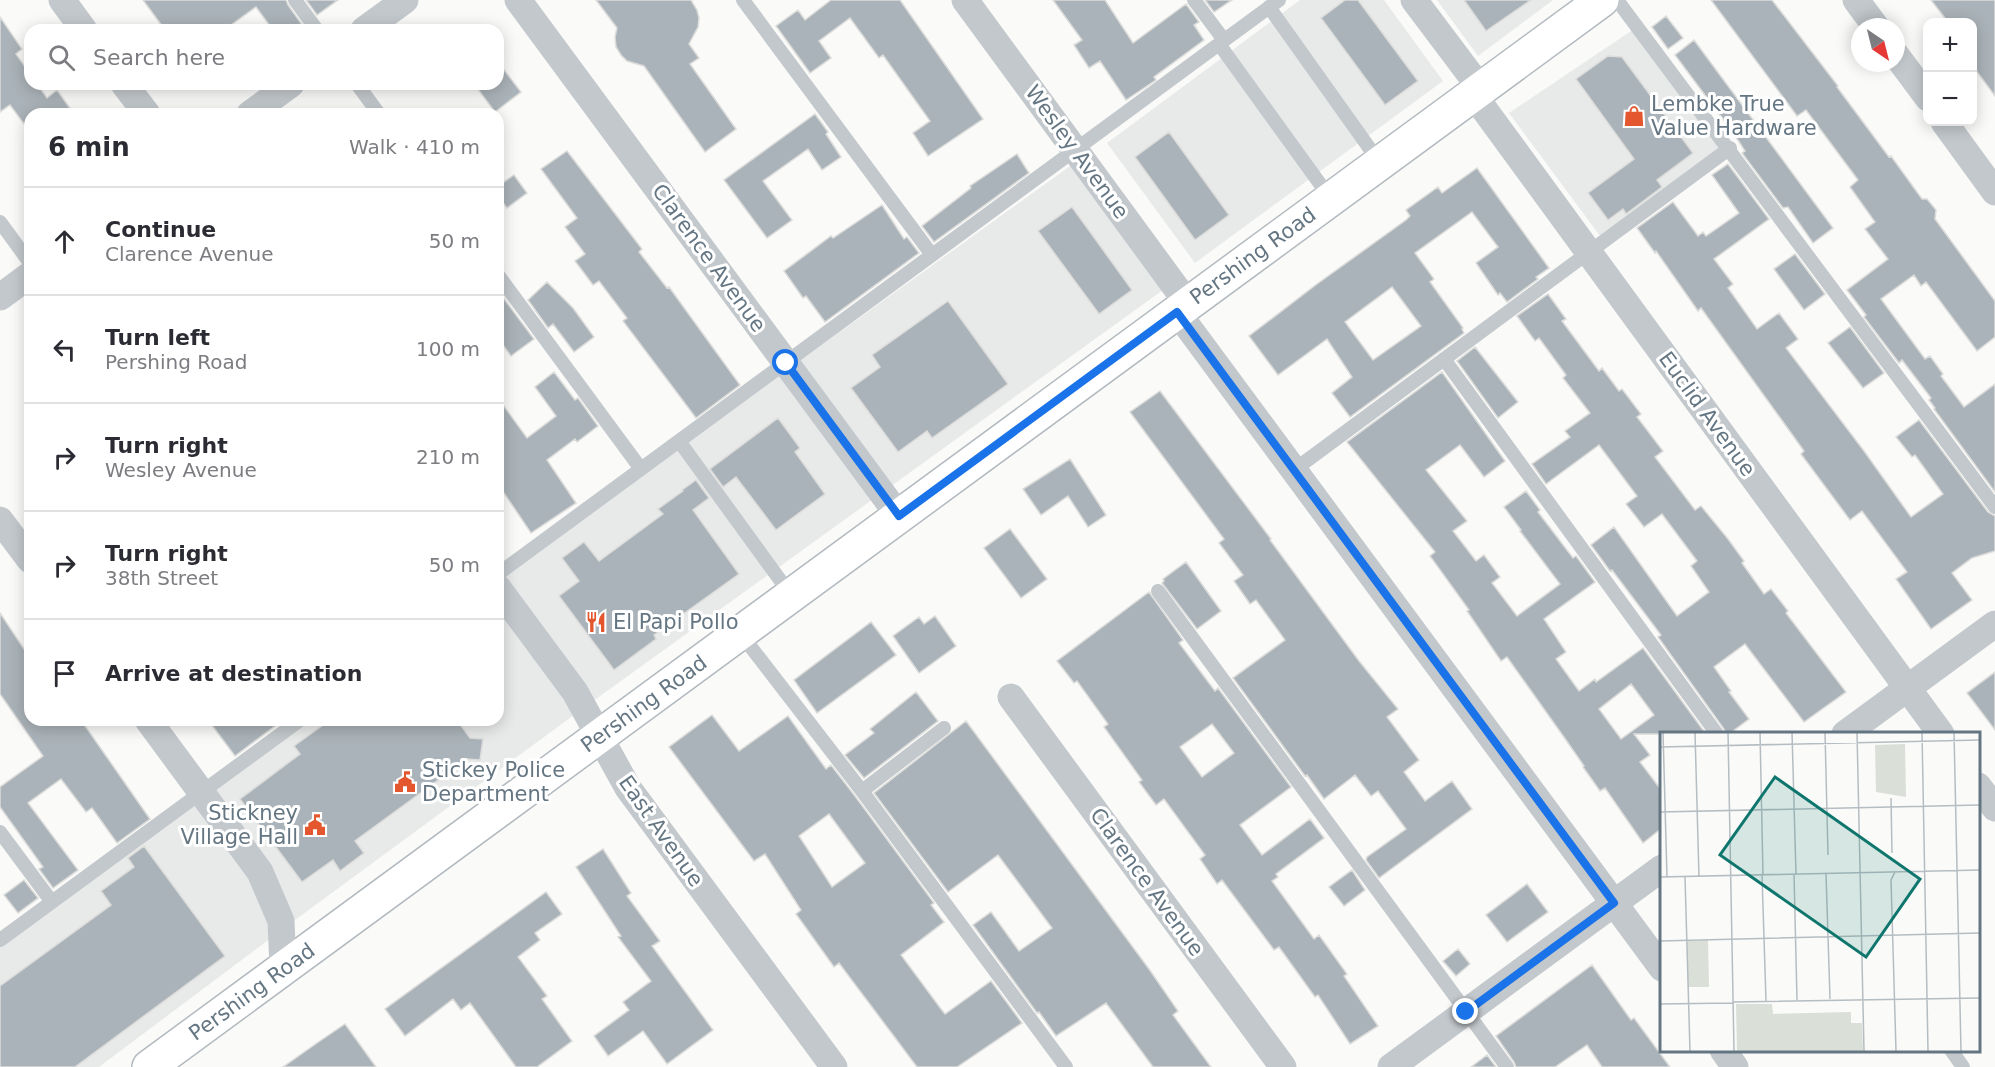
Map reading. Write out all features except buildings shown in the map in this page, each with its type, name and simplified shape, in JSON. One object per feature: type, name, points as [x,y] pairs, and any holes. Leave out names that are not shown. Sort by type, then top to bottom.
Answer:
[{"type":"main road","name":"Pershing Road","points":[[149,1067],[1602,0]]},
{"type":"street","points":[[62,0],[80,24]]},
{"type":"street","points":[[372,24],[405,0]]},
{"type":"street","name":"Clarence Avenue","points":[[518,0],[899,516]]},
{"type":"street","name":"Wesley Avenue","points":[[965,0],[1075,150],[1294,470],[1660,965]]},
{"type":"street","name":"Euclid Avenue","points":[[1414,0],[1589,252],[1940,732]]},
{"type":"street","points":[[1856,0],[1869,18]]},
{"type":"street","points":[[1905,67],[1923,91]]},
{"type":"street","points":[[129,90],[142,108]]},
{"type":"street","points":[[258,108],[283,90]]},
{"type":"street","points":[[1947,126],[1995,192]]},
{"type":"street","points":[[0,297],[24,279]]},
{"type":"street","points":[[0,520],[24,552]]},
{"type":"street","name":"East Avenue","points":[[504,596],[575,692],[628,788],[834,1067]]},
{"type":"street","points":[[1848,732],[1995,624]]},
{"type":"street","name":"Clarence Avenue","points":[[1011,697],[1283,1067]]},
{"type":"street","points":[[152,726],[260,872],[281,921],[283,968]]},
{"type":"street","points":[[1980,789],[1995,808]]},
{"type":"street","points":[[1391,1067],[1660,869]]},
{"type":"street","points":[[1724,1052],[1735,1067]]},
{"type":"lane","points":[[295,0],[313,24]]},
{"type":"lane","points":[[743,0],[932,255]]},
{"type":"lane","points":[[1194,0],[1331,199]]},
{"type":"lane","points":[[1617,0],[1730,148],[1995,507]]},
{"type":"lane","points":[[504,570],[1274,4],[1380,163]]},
{"type":"lane","points":[[361,90],[375,108]]},
{"type":"lane","points":[[1294,470],[1730,148]]},
{"type":"lane","points":[[0,222],[24,255]]},
{"type":"lane","points":[[504,283],[641,469]]},
{"type":"lane","points":[[1444,359],[1716,732]]},
{"type":"lane","points":[[679,441],[791,595]]},
{"type":"lane","points":[[1158,591],[1507,1067]]},
{"type":"lane","points":[[740,633],[862,791],[1066,1067]]},
{"type":"lane","points":[[0,940],[292,726]]},
{"type":"lane","points":[[862,791],[944,728]]},
{"type":"lane","points":[[0,832],[52,902]]},
{"type":"lane","points":[[1952,1052],[1963,1067]]},
{"type":"shaded area","points":[[1300,0],[1384,0],[1443,81],[1195,263],[1107,143]]},
{"type":"shaded area","points":[[1437,0],[1553,0],[1478,56]]},
{"type":"shaded area","points":[[1634,29],[1721,147],[1600,236],[1509,113]]},
{"type":"shaded area","points":[[1073,164],[1163,290],[578,712],[99,1067],[0,1067],[0,943],[290,726],[504,726],[504,574]]},
{"type":"place","name":"Lembke True Value Hardware","points":[[1634,116]]},
{"type":"place","name":"El Papi Pollo","points":[[596,622]]},
{"type":"place","name":"Stickey Police Department","points":[[405,782]]},
{"type":"place","name":"Stickney Village Hall","points":[[315,825]]},
{"type":"route","points":[[786,363],[899,516],[1177,312],[1614,903],[1466,1012]]}]
